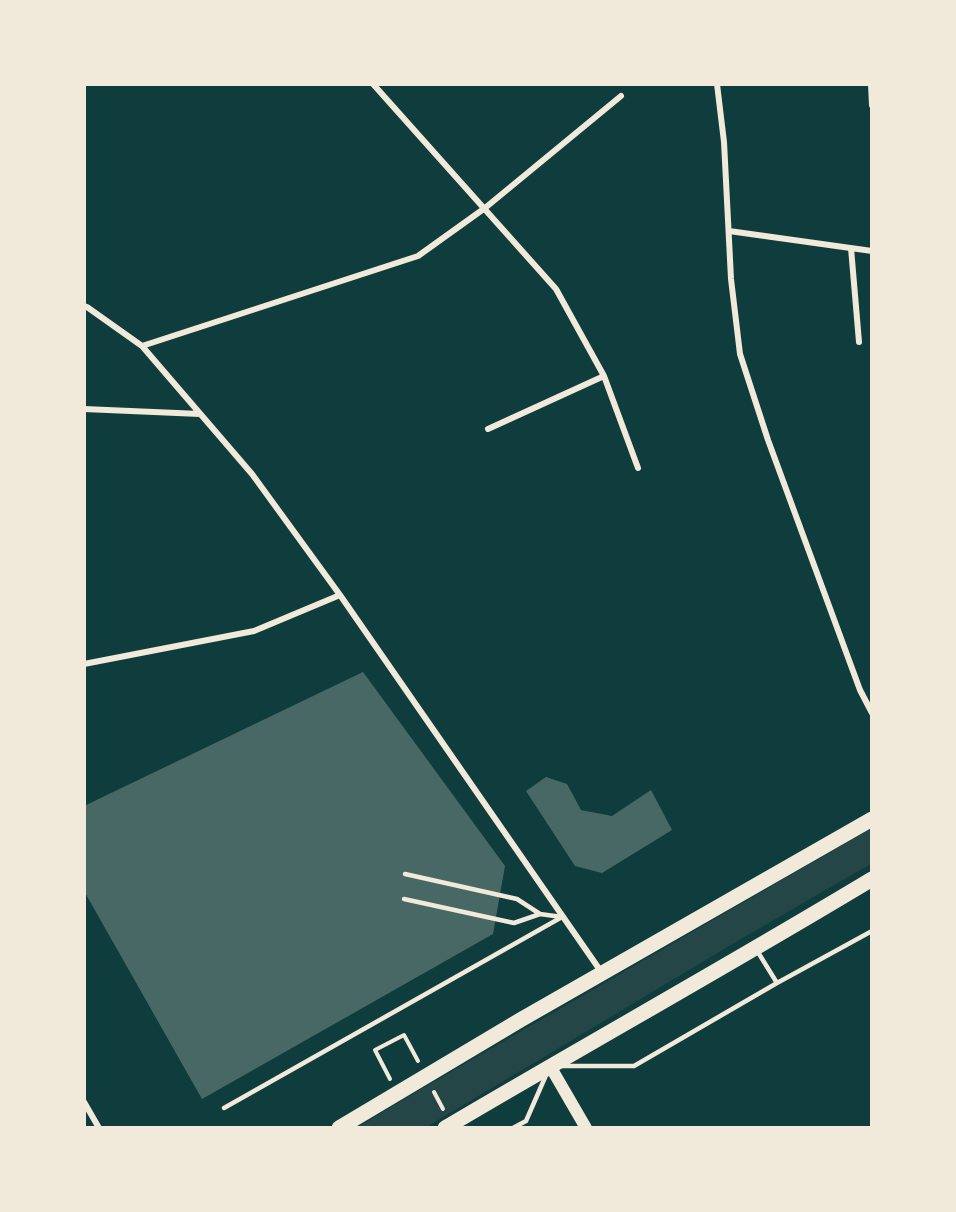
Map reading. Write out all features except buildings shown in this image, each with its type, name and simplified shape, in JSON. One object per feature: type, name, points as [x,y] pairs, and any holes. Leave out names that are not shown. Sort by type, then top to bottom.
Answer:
[{"type":"main road","points":[[339,1128],[872,819]]},
{"type":"main road","points":[[445,1128],[872,879]]},
{"type":"main road","points":[[550,1065],[586,1128]]},
{"type":"street","points":[[374,84],[556,289],[604,376],[638,468]]},
{"type":"street","points":[[717,84],[724,142],[731,279],[740,354],[776,462],[860,690],[872,713]]},
{"type":"street","points":[[871,84],[872,105]]},
{"type":"street","points":[[142,346],[418,256],[485,208],[621,96]]},
{"type":"street","points":[[729,231],[872,251]]},
{"type":"street","points":[[851,248],[859,342]]},
{"type":"street","points":[[84,306],[142,346],[252,474],[340,595],[602,974]]},
{"type":"street","points":[[488,429],[604,376]]},
{"type":"street","points":[[84,409],[201,414]]},
{"type":"street","points":[[84,664],[254,631],[340,595]]},
{"type":"street","points":[[84,1102],[99,1128]]},
{"type":"lane","points":[[405,874],[517,899],[540,914]]},
{"type":"lane","points":[[404,900],[514,922],[540,914],[562,917]]},
{"type":"lane","points":[[224,1108],[562,917]]},
{"type":"lane","points":[[513,1128],[526,1120],[550,1065],[634,1066],[872,931]]},
{"type":"lane","points":[[756,948],[777,983]]},
{"type":"path","points":[[397,1094],[375,1050],[404,1035]]},
{"type":"shaded area","points":[[872,828],[872,863],[425,1128],[356,1128],[423,1088]]}]
